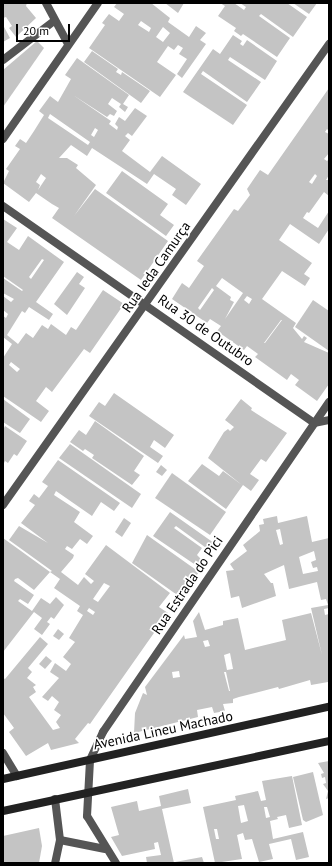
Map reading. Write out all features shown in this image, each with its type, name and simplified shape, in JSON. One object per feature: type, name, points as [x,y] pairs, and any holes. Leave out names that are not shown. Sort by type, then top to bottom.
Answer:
[{"type":"street","points":[[46,3],[54,21],[68,44]]},
{"type":"street","points":[[3,139],[98,3]]},
{"type":"street","points":[[3,60],[54,21]]},
{"type":"street","name":"Rua Ieda Camurça","points":[[3,505],[329,44]]},
{"type":"street","name":"Rua 30 de Outubro","points":[[3,206],[146,303],[314,423]]},
{"type":"street","name":"Rua Estrada do Pici","points":[[116,863],[105,849],[87,816],[90,760],[103,732],[329,402]]},
{"type":"street","points":[[314,423],[329,420]]},
{"type":"street","name":"Avenida Lineu Machado","points":[[3,779],[329,707]]},
{"type":"street","points":[[3,811],[88,791],[329,741]]},
{"type":"street","points":[[3,753],[17,776]]},
{"type":"street","points":[[55,799],[60,840],[55,863]]},
{"type":"street","points":[[60,840],[105,849]]},
{"type":"building","points":[[3,3],[27,3],[26,6],[36,18],[16,37],[9,28],[12,26],[6,17],[3,18]]},
{"type":"building","points":[[117,3],[151,3],[170,18],[168,22],[189,37],[196,26],[206,33],[200,40],[206,44],[182,78],[177,74],[187,59],[179,54],[183,48],[178,45],[174,50],[168,46],[157,62],[176,75],[160,97],[89,48],[105,25],[102,23],[109,14],[119,21],[124,14],[114,7]],"holes":[[[141,21],[151,28],[149,32],[138,25]],[[163,27],[170,33],[163,42],[156,37]]]},
{"type":"building","points":[[165,3],[184,3],[178,13]]},
{"type":"building","points":[[220,3],[234,3],[244,10],[246,7],[240,3],[287,3],[307,17],[293,37],[261,14],[259,16],[290,38],[277,57],[243,34],[241,36],[234,31],[236,28],[218,16],[225,6]]},
{"type":"building","points":[[293,3],[317,3],[309,14]]},
{"type":"building","points":[[3,25],[10,38],[3,42]]},
{"type":"building","points":[[233,35],[242,41],[240,44],[243,46],[247,40],[277,61],[265,80],[230,57],[228,60],[261,82],[247,102],[203,71],[201,74],[247,105],[233,125],[183,92],[213,49],[220,54]]},
{"type":"building","points":[[37,41],[44,48],[3,107],[3,70]]},
{"type":"building","points":[[92,51],[118,69],[116,72],[121,75],[122,72],[150,91],[141,103],[84,62]]},
{"type":"building","points":[[77,58],[129,95],[123,104],[128,107],[125,112],[119,107],[121,104],[112,98],[108,104],[117,111],[114,116],[110,114],[107,117],[73,95],[111,121],[109,124],[117,130],[118,127],[115,124],[119,117],[125,121],[135,108],[147,116],[132,136],[128,133],[125,136],[130,140],[122,151],[150,172],[162,156],[201,184],[186,205],[172,195],[176,189],[154,174],[147,184],[92,148],[87,156],[71,145],[59,158],[67,158],[78,165],[76,168],[96,185],[74,216],[95,189],[168,241],[141,280],[52,218],[59,208],[36,193],[29,202],[3,183],[9,171],[6,169],[20,149],[15,146],[20,139],[26,143],[44,115],[39,111],[50,96],[58,102],[71,79],[65,75]],"holes":[[[50,114],[90,142],[88,145],[48,118]],[[95,128],[98,130],[94,137],[91,135]],[[41,174],[46,178],[38,190],[40,185],[36,182]]]},
{"type":"building","points":[[329,88],[329,131],[327,129],[325,132],[329,134],[329,153],[324,159],[327,161],[329,159],[329,175],[326,180],[329,180],[329,196],[324,192],[309,213],[307,212],[303,218],[318,228],[329,211],[329,229],[319,244],[290,224],[279,240],[312,263],[304,274],[310,278],[305,286],[282,271],[262,299],[296,323],[293,328],[302,339],[304,336],[307,338],[304,342],[329,353],[329,384],[317,401],[295,385],[299,380],[291,374],[287,380],[255,357],[258,354],[247,346],[244,350],[217,331],[221,326],[210,319],[207,323],[172,299],[182,283],[189,288],[204,266],[197,261],[234,209],[238,211],[250,195],[247,189],[260,170],[268,175]],"holes":[[[315,174],[317,176],[312,184],[309,182]],[[222,278],[243,293],[225,319],[234,302],[230,300],[231,297],[216,286]],[[212,288],[214,290],[200,310],[198,308]],[[247,296],[252,299],[249,304],[244,300]],[[282,320],[265,343],[264,343]]]},
{"type":"building","points":[[122,171],[168,204],[160,215],[174,225],[166,236],[106,193]]},
{"type":"building","points":[[3,219],[17,228],[7,242],[19,250],[28,236],[64,262],[36,302],[53,314],[49,320],[29,307],[25,313],[22,311],[7,335],[18,344],[26,333],[33,338],[42,325],[48,329],[51,324],[66,335],[71,327],[76,330],[103,290],[124,304],[90,353],[84,349],[52,392],[46,387],[36,401],[49,411],[41,422],[3,396],[3,358],[12,344],[3,337],[3,316],[6,318],[8,314],[3,310],[3,296],[11,302],[14,299],[3,293],[3,278],[22,291],[23,290],[3,276]],"holes":[[[42,259],[44,260],[31,279],[29,277]],[[11,362],[20,369],[17,372],[9,365]]]},
{"type":"building","points":[[77,272],[84,277],[79,284],[85,288],[67,315],[54,304]]},
{"type":"building","points":[[313,300],[329,311],[329,351],[295,327]]},
{"type":"building","points":[[114,393],[174,435],[165,448],[154,440],[150,447],[163,456],[158,463],[89,416],[99,402],[105,406]]},
{"type":"building","points":[[3,399],[30,419],[20,433],[3,422]]},
{"type":"building","points":[[241,399],[252,408],[251,410],[287,433],[266,462],[261,459],[250,474],[259,480],[251,491],[243,485],[226,509],[188,481],[202,464],[219,476],[223,471],[242,485],[208,458],[224,432],[228,429],[230,431],[234,427],[225,420]]},
{"type":"building","points":[[95,421],[144,456],[134,471],[140,475],[132,485],[92,458],[94,455],[85,449],[83,451],[70,442],[79,430],[86,435]]},
{"type":"building","points":[[5,426],[27,441],[17,456],[14,454],[8,463],[5,461],[3,465],[3,430]]},
{"type":"building","points":[[70,444],[141,494],[132,508],[59,458]]},
{"type":"building","points":[[58,460],[120,503],[114,511],[101,502],[92,516],[56,491],[54,495],[80,512],[74,522],[93,536],[87,544],[80,539],[72,549],[67,546],[65,549],[74,555],[61,572],[78,585],[84,577],[91,584],[94,581],[85,574],[106,545],[170,593],[159,607],[168,613],[90,724],[88,723],[75,739],[79,743],[51,750],[48,743],[26,756],[9,732],[14,728],[3,713],[3,678],[5,679],[40,637],[48,644],[28,668],[32,672],[27,678],[36,685],[33,687],[36,692],[29,697],[53,730],[60,728],[56,722],[61,715],[54,710],[59,702],[52,696],[48,701],[42,697],[59,678],[50,672],[55,663],[66,671],[71,664],[63,657],[75,642],[69,638],[83,615],[77,611],[80,606],[54,588],[60,579],[50,572],[52,571],[9,540],[19,526],[48,543],[21,523],[35,505],[29,501],[34,494],[39,498],[48,486],[42,482]],"holes":[[[104,583],[110,586],[98,602],[93,599]],[[89,608],[95,612],[93,615],[87,611]]]},
{"type":"building","points":[[161,465],[167,470],[162,476],[156,472]]},
{"type":"building","points":[[172,473],[226,512],[210,535],[155,498]]},
{"type":"building","points":[[170,512],[214,543],[209,550],[176,526],[174,528],[202,548],[197,555],[202,560],[197,566],[153,536]]},
{"type":"building","points":[[277,516],[278,523],[307,516],[312,542],[329,538],[329,608],[324,609],[325,615],[329,614],[328,682],[311,685],[310,680],[279,689],[278,687],[239,697],[233,699],[233,703],[223,704],[225,711],[214,713],[212,707],[197,710],[198,717],[134,733],[135,713],[143,693],[147,695],[145,687],[184,635],[185,639],[197,637],[193,621],[199,612],[205,630],[223,625],[223,621],[238,618],[245,650],[286,640],[282,620],[311,613],[322,655],[311,608],[328,605],[326,599],[321,600],[317,582],[289,589],[284,565],[264,574],[271,583],[273,583],[276,596],[242,608],[239,596],[231,598],[226,571],[234,570],[230,564],[247,551],[243,545],[260,531],[259,525],[264,524],[263,519]],"holes":[[[280,529],[283,544],[280,545],[276,530]],[[314,551],[316,560],[311,562],[313,568],[317,567],[318,571],[303,574],[299,557]],[[208,640],[210,646],[205,647],[203,641]],[[230,653],[233,669],[227,670],[224,655]],[[179,671],[180,677],[173,678],[172,672]],[[224,672],[226,672],[229,691]]]},
{"type":"building","points":[[124,518],[131,523],[122,537],[115,532]]},
{"type":"building","points":[[147,535],[199,572],[180,597],[132,563]]},
{"type":"building","points":[[3,538],[50,572],[34,590],[18,578],[15,579],[14,581],[34,595],[28,604],[20,599],[18,601],[32,611],[41,598],[50,604],[56,597],[64,605],[54,619],[51,617],[47,622],[50,624],[42,635],[34,629],[42,618],[34,612],[3,652]]},
{"type":"building","points":[[58,629],[64,634],[59,640],[53,636]]},
{"type":"building","points":[[46,656],[52,661],[45,669],[39,664]]},
{"type":"building","points":[[329,761],[329,798],[326,799],[328,791],[323,784],[326,783],[325,777],[322,778],[321,774],[324,773],[318,763]]},
{"type":"building","points":[[313,772],[323,815],[306,822],[303,820],[293,777]]},
{"type":"building","points":[[292,776],[302,825],[289,828],[286,815],[277,817],[278,819],[270,821],[273,839],[303,832],[309,857],[296,860],[291,839],[269,844],[273,859],[259,862],[252,839],[245,840],[243,833],[237,835],[242,859],[215,863],[203,807],[236,800],[235,796],[258,791],[261,801],[266,800],[262,781]],"holes":[[[244,805],[248,821],[241,823],[238,806]],[[264,807],[267,807],[270,817],[266,818]],[[214,829],[217,829],[219,839],[216,839]]]},
{"type":"building","points":[[188,789],[191,803],[162,809],[174,863],[147,863],[146,857],[161,855],[158,842],[154,843],[155,849],[122,856],[111,837],[119,835],[111,807],[137,801],[139,811],[161,806],[159,796]]},
{"type":"building","points":[[39,828],[42,846],[39,863],[3,863],[3,836]]},
{"type":"building","points":[[202,857],[204,863],[175,863],[175,862]]}]
